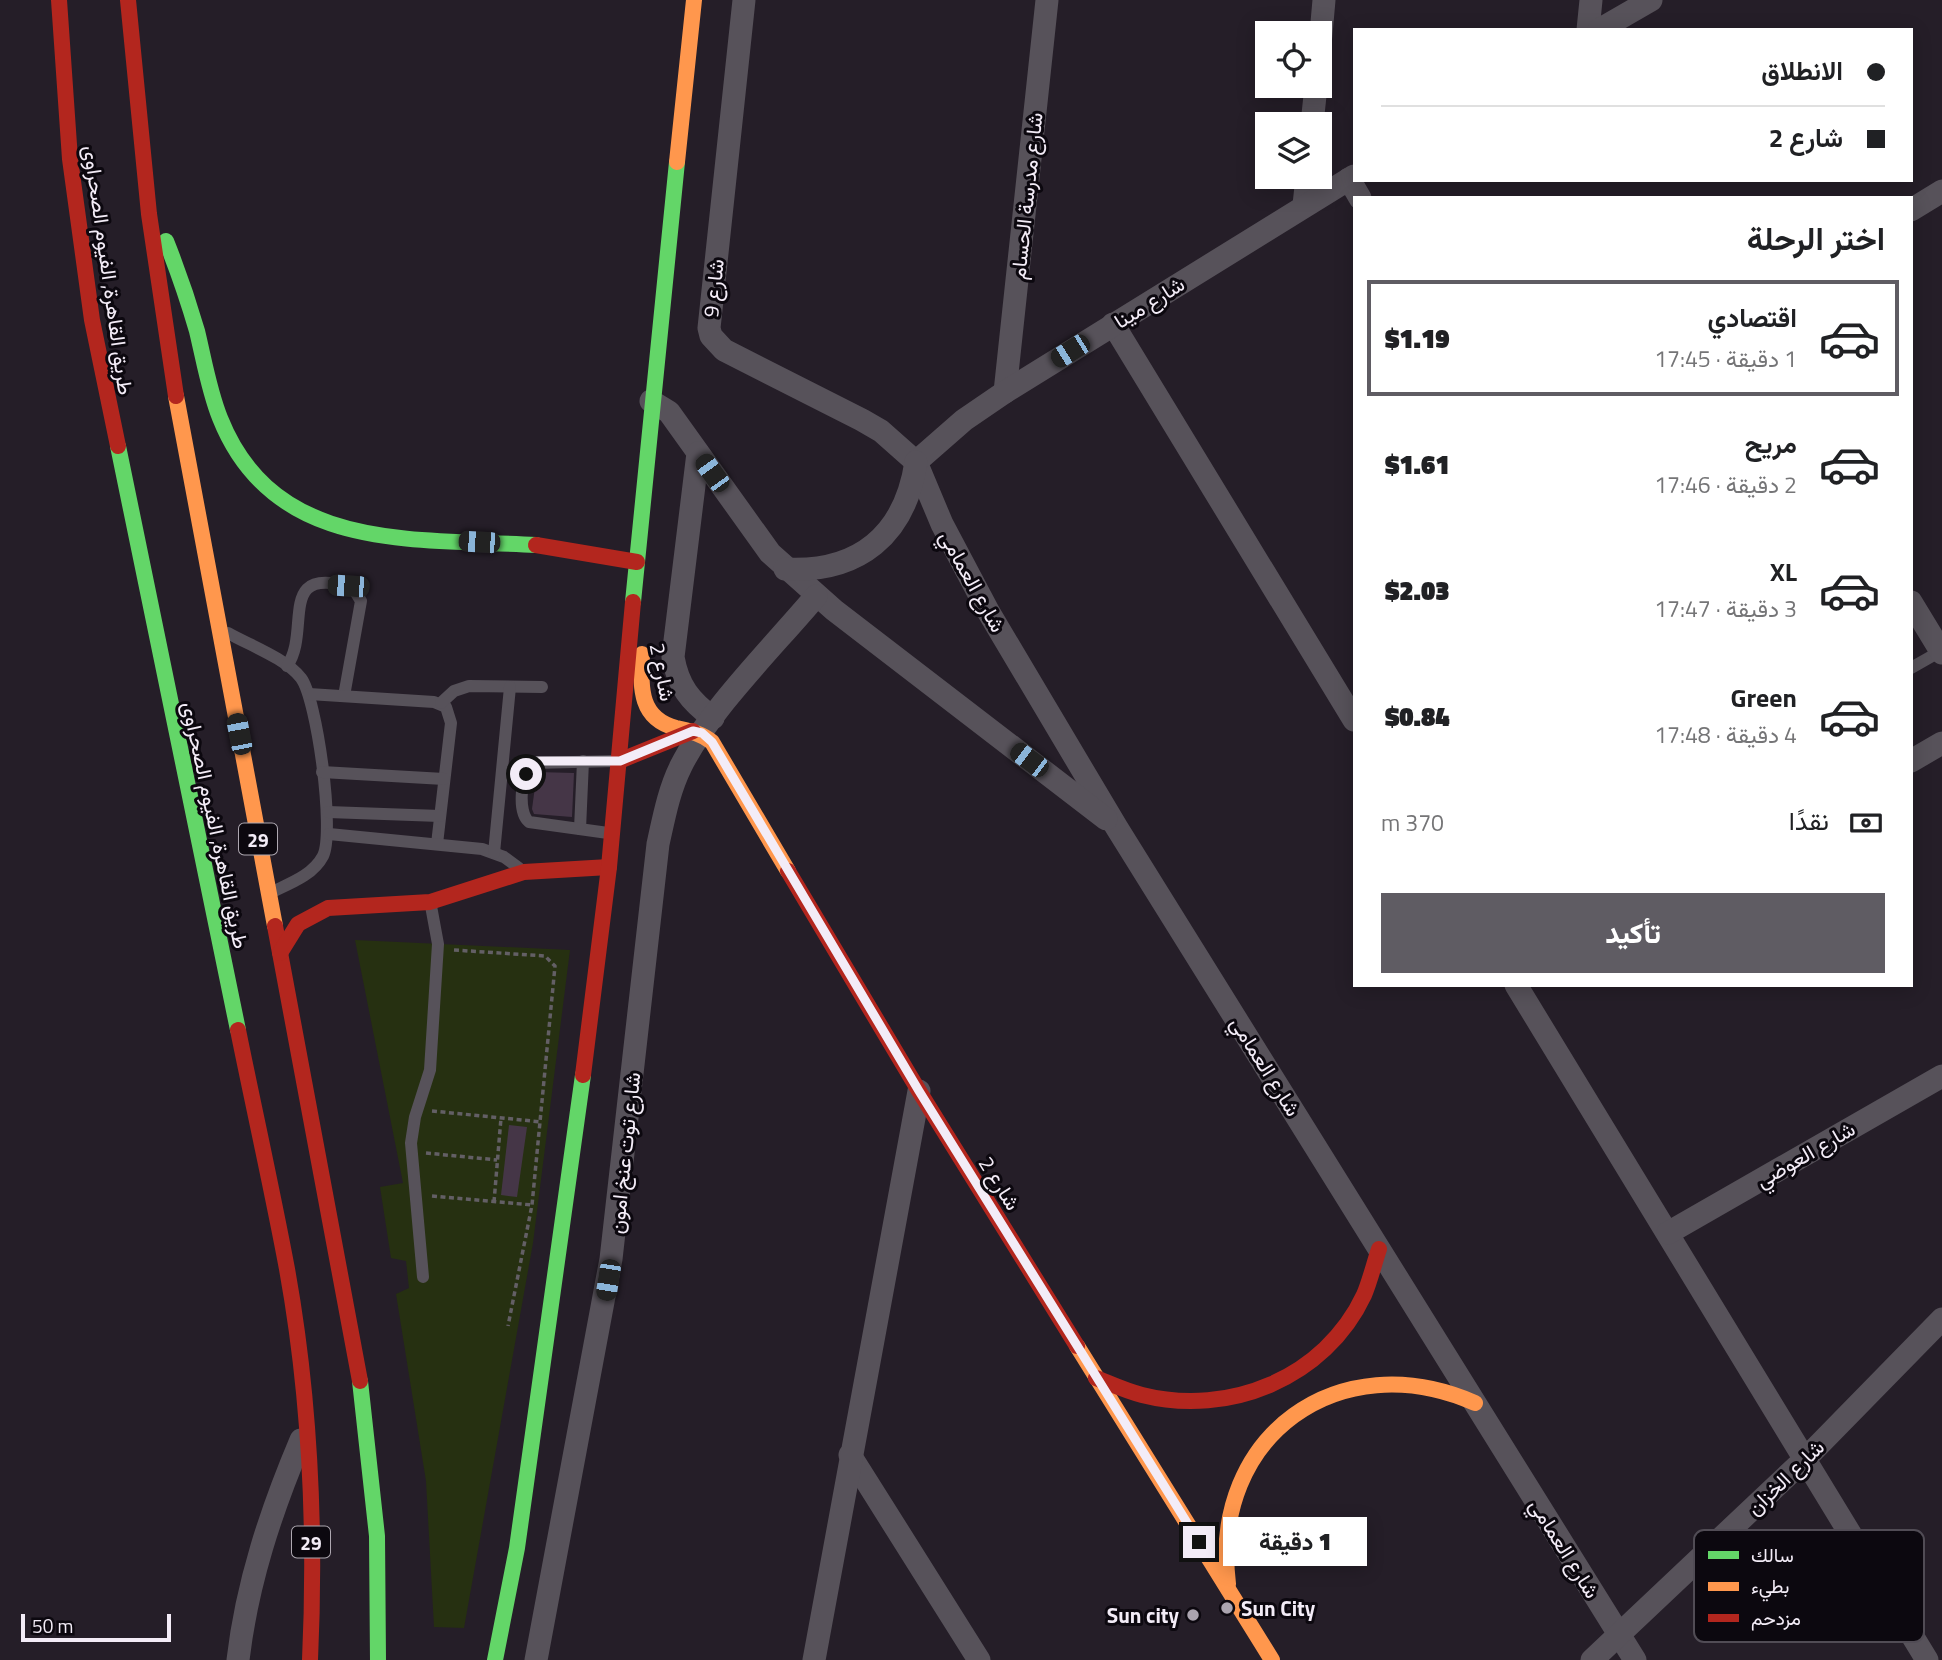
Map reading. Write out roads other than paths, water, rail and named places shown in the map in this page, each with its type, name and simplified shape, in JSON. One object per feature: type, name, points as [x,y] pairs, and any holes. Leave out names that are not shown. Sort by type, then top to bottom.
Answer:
[{"type":"main road","name":"طريق القاهرة, الفيوم الصحراوى","points":[[59,0],[70,159],[92,320],[287,1270],[308,1424],[312,1577],[310,1660]]},
{"type":"main road","name":"طريق القاهرة, الفيوم الصحراوى","points":[[128,0],[149,214],[172,375],[366,1413],[377,1536],[378,1660]]},
{"type":"main road","points":[[129,19],[135,0]]},
{"type":"main road","points":[[495,1660],[517,1548],[570,1176],[609,867],[651,401],[694,0]]},
{"type":"main road","points":[[149,214],[164,238],[186,288],[221,425],[249,470],[291,508],[335,528],[359,534],[559,547],[637,562]]},
{"type":"main road","name":"شارع 2","points":[[632,631],[642,655],[642,694],[652,717],[657,723],[703,727],[919,1091],[1272,1660]]},
{"type":"main road","points":[[620,761],[703,727]]},
{"type":"main road","points":[[279,953],[298,924],[317,912],[340,906],[430,902],[524,872],[609,867]]},
{"type":"main road","points":[[1096,1378],[1120,1389],[1170,1402],[1221,1401],[1271,1386],[1316,1360],[1351,1322],[1364,1299],[1379,1249]]},
{"type":"main road","points":[[1229,1588],[1224,1558],[1226,1527],[1233,1497],[1246,1469],[1264,1444],[1286,1422],[1324,1399],[1345,1390],[1378,1383],[1411,1383],[1444,1390],[1475,1403]]},
{"type":"street","name":"شارع 9","points":[[744,0],[709,328],[711,336],[724,350],[881,431],[916,462]]},
{"type":"street","name":"شارع مدرسة الحسام","points":[[1006,392],[1047,0]]},
{"type":"street","points":[[1322,21],[1324,0]]},
{"type":"street","points":[[1588,28],[1591,0]]},
{"type":"street","points":[[1602,28],[1651,0]]},
{"type":"street","name":"شارع مينا","points":[[916,462],[964,420],[1113,324],[1304,205],[1355,184]]},
{"type":"street","points":[[1304,205],[1306,189]]},
{"type":"street","points":[[1913,208],[1942,191]]},
{"type":"street","points":[[1113,324],[1353,718]]},
{"type":"street","points":[[651,401],[670,412],[785,569],[816,596],[1117,828]]},
{"type":"street","points":[[698,453],[673,657],[682,688],[703,727],[816,596]]},
{"type":"street","points":[[785,569],[811,570],[834,566],[875,544],[892,527],[904,507],[916,462]]},
{"type":"street","name":"شارع العمامي","points":[[916,462],[942,524],[988,611],[1117,828],[1635,1660]]},
{"type":"street","points":[[1913,606],[1941,652]]},
{"type":"street","name":"شارع توت عنخ امون","points":[[536,1660],[611,1259],[658,844],[666,806],[679,769],[703,727]]},
{"type":"street","points":[[1913,760],[1942,743]]},
{"type":"street","points":[[1525,988],[1668,1233],[1849,1530]]},
{"type":"street","name":"شارع العوضي","points":[[1668,1233],[1942,1076]]},
{"type":"street","points":[[814,1660],[919,1091]]},
{"type":"street","name":"شارع الخزان","points":[[1730,1530],[1806,1458],[1942,1319]]},
{"type":"street","points":[[238,1660],[257,1562],[279,1492],[308,1424]]},
{"type":"street","points":[[850,1455],[979,1660]]},
{"type":"street","name":"شارع الخزان","points":[[1592,1660],[1694,1565]]},
{"type":"street","points":[[1916,1642],[1927,1660]]},
{"type":"lane","points":[[287,666],[296,648],[299,600],[304,591],[319,584],[353,588],[361,601],[344,696]]},
{"type":"lane","points":[[218,628],[287,666],[303,681],[309,694],[328,812],[329,834],[323,856],[310,872],[269,894]]},
{"type":"lane","points":[[1913,667],[1941,652]]},
{"type":"lane","points":[[494,853],[510,687]]},
{"type":"lane","points":[[309,694],[441,703],[460,688],[542,687]]},
{"type":"lane","points":[[437,844],[450,723],[449,713],[441,703]]},
{"type":"lane","points":[[612,833],[580,829],[561,821],[529,822],[522,808],[527,770],[537,761],[549,766],[565,766],[583,761],[620,761]]},
{"type":"lane","points":[[580,829],[583,761]]},
{"type":"lane","points":[[322,772],[444,779]]},
{"type":"lane","points":[[328,812],[440,816]]},
{"type":"lane","points":[[329,834],[437,844],[494,853],[524,872]]},
{"type":"lane","points":[[423,1277],[412,1135],[429,1078],[438,949],[430,902]]},
{"type":"place","name":"Sun City","points":[[1227,1608]]},
{"type":"place","name":"Sun city","points":[[1193,1615]]}]
